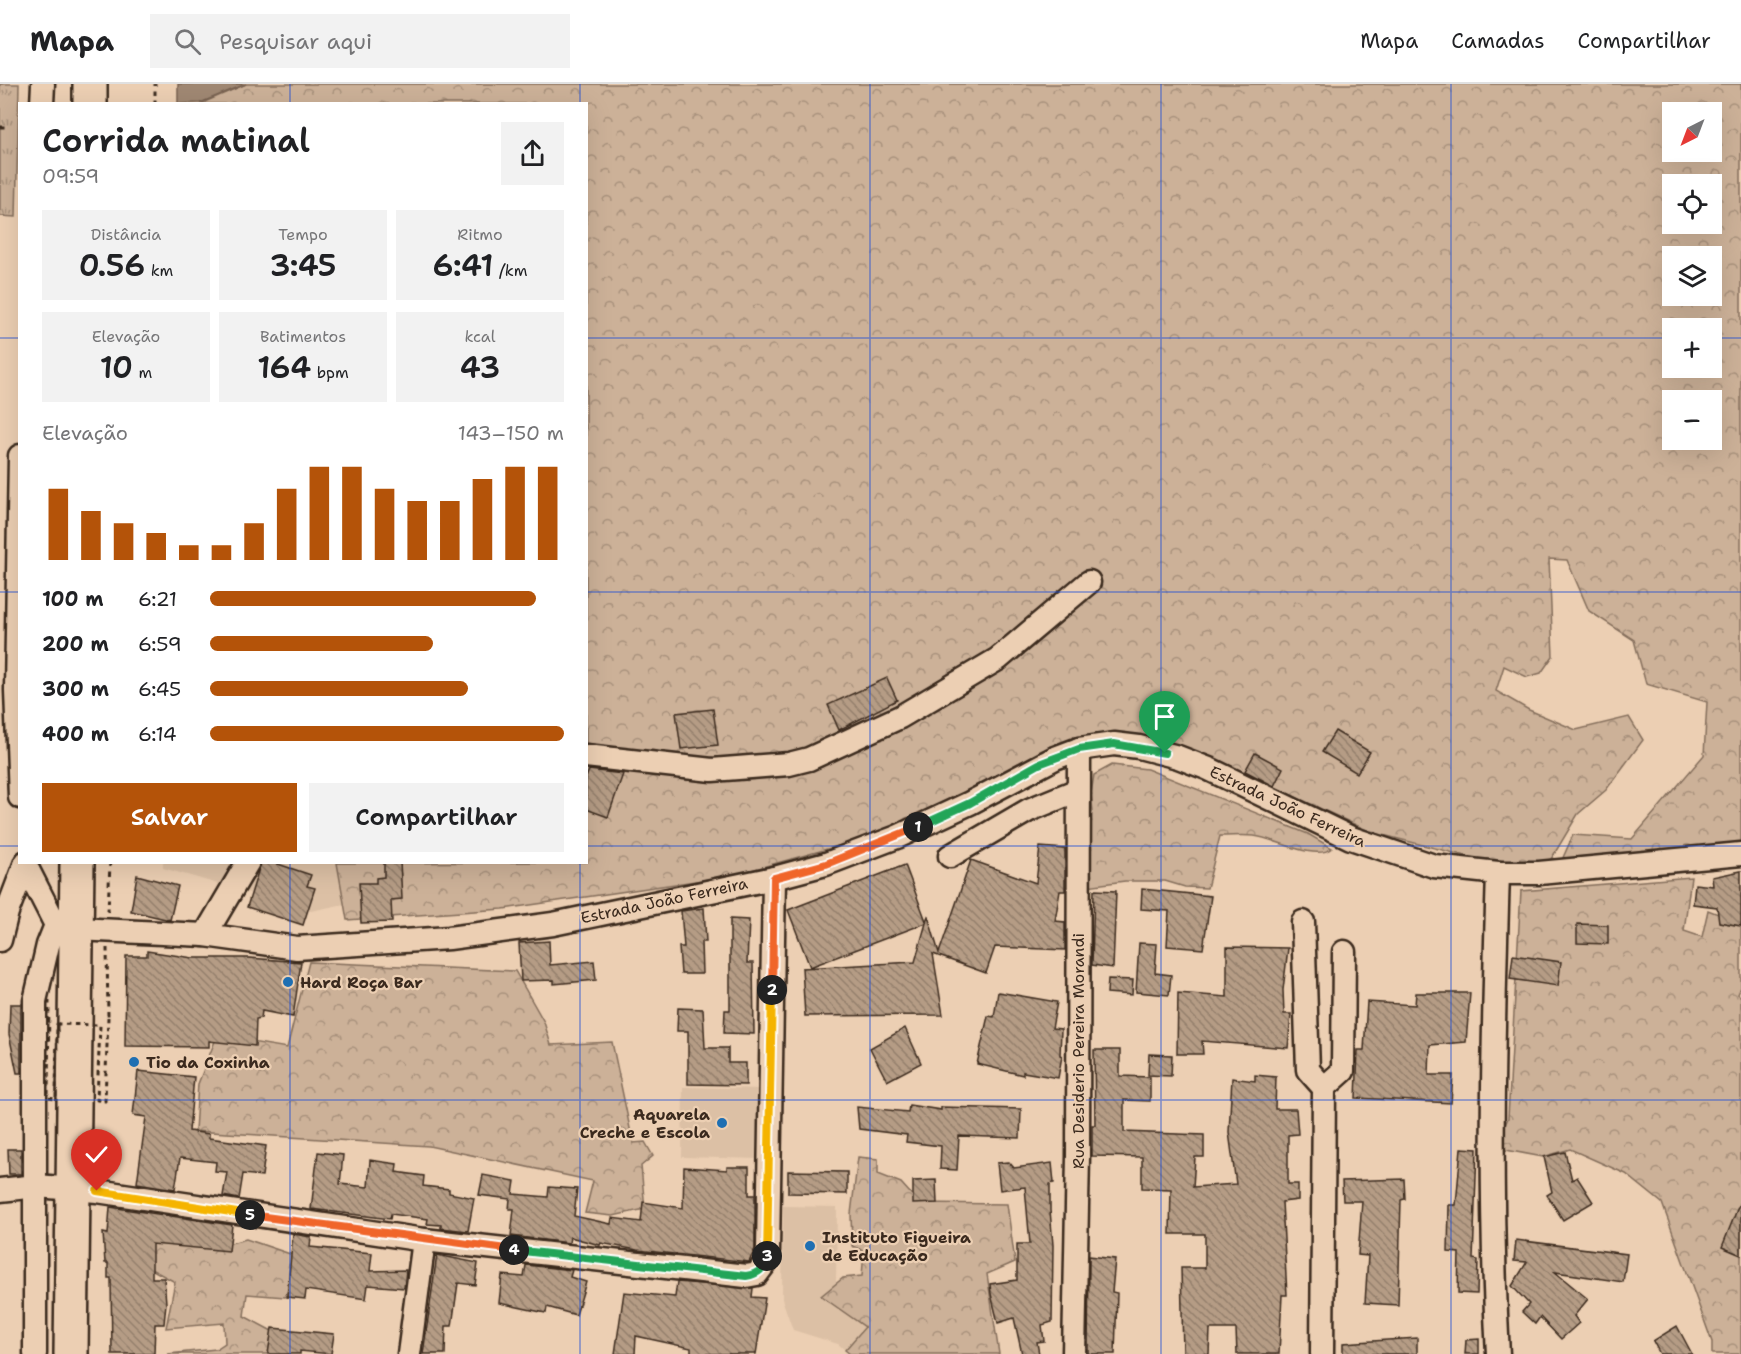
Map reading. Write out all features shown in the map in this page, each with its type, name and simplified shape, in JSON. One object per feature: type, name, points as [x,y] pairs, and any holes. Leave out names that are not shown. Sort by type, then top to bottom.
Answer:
[{"type":"highway","points":[[90,84],[90,102]]},
{"type":"highway","points":[[71,1354],[80,928],[77,864]]},
{"type":"street","points":[[42,102],[43,84]]},
{"type":"street","points":[[0,508],[18,499]]},
{"type":"street","points":[[13,789],[18,558]]},
{"type":"street","points":[[588,756],[712,770],[789,764],[809,759],[900,717],[998,658],[1089,582]]},
{"type":"street","name":"Estrada João Ferreira","points":[[80,928],[205,935],[297,948],[449,938],[553,924],[774,878],[826,864],[897,837],[970,803],[1039,764],[1079,749],[1126,745],[1178,757],[1209,769],[1352,838],[1434,866],[1498,873],[1568,871],[1741,854]]},
{"type":"street","name":"Rua Desiderio Pereira Morandi","points":[[1074,1354],[1078,1156],[1079,749]]},
{"type":"street","points":[[950,856],[1029,810],[1078,790]]},
{"type":"street","points":[[0,940],[7,912],[26,864],[80,928],[48,945],[35,1001],[37,1186],[35,1354]]},
{"type":"street","points":[[205,935],[247,864]]},
{"type":"street","points":[[1498,873],[1491,1126],[1493,1273],[1498,1354]]},
{"type":"street","points":[[0,1190],[37,1186],[74,1189],[424,1240],[746,1276],[757,1274],[762,1269],[768,1250],[774,878]]},
{"type":"street","points":[[1303,922],[1308,1070],[1324,1088],[1322,1354]]},
{"type":"street","points":[[1324,1088],[1343,1071],[1344,952]]},
{"type":"street","points":[[1305,993],[1344,992]]},
{"type":"street","points":[[410,1354],[424,1240]]},
{"type":"path","points":[[155,84],[155,102]]},
{"type":"path","points":[[0,127],[8,127]]},
{"type":"path","points":[[50,1000],[48,1098],[56,1099],[57,1024],[100,1024],[97,1100],[105,1101],[108,1017],[80,928],[109,864]]},
{"type":"shaded area","points":[[178,84],[246,84],[202,102],[178,102]]},
{"type":"shaded area","points":[[163,864],[536,864],[311,911],[163,868]]},
{"type":"shaded area","name":"Aquarela Creche e Escola","points":[[683,1087],[762,1089],[761,1159],[682,1157]]},
{"type":"shaded area","name":"Instituto Figueira de Educação","points":[[783,1206],[837,1207],[836,1284],[890,1315],[881,1354],[850,1354],[838,1344],[793,1330],[782,1299]]},
{"type":"green space","points":[[0,84],[19,84],[16,217],[0,216]]},
{"type":"green space","points":[[246,84],[1741,84],[1741,843],[1562,860],[1573,835],[1632,839],[1704,755],[1707,702],[1646,684],[1634,640],[1589,611],[1567,560],[1549,559],[1553,656],[1541,673],[1527,677],[1504,666],[1496,691],[1529,710],[1576,730],[1629,717],[1643,740],[1606,790],[1578,814],[1550,861],[1502,865],[1371,832],[1257,779],[1179,748],[1123,733],[1058,744],[982,788],[885,833],[730,876],[503,909],[347,920],[337,864],[588,864],[588,102],[205,102]]},
{"type":"green space","points":[[1112,765],[1147,769],[1308,834],[1332,848],[1324,852],[1305,851],[1254,836],[1220,836],[1207,888],[1185,887],[1165,881],[1125,881],[1087,886],[1086,818],[1093,811],[1091,794],[1094,775]]},
{"type":"green space","points":[[1691,877],[1684,931],[1702,937],[1708,910],[1741,923],[1741,987],[1738,994],[1741,997],[1741,1354],[1712,1354],[1712,1342],[1662,1203],[1626,1174],[1570,1149],[1543,1157],[1495,1148],[1508,1118],[1521,891]]},
{"type":"green space","points":[[309,962],[515,971],[544,1022],[551,1045],[612,1042],[633,1143],[645,1142],[653,1156],[641,1166],[645,1209],[613,1216],[585,1213],[593,1181],[429,1146],[195,1131],[198,1084],[217,1036],[287,1048]]},
{"type":"green space","points":[[858,1157],[878,1159],[878,1174],[901,1183],[919,1203],[1007,1204],[1015,1262],[987,1274],[999,1354],[850,1354],[845,1350],[865,1327],[821,1296],[843,1278],[862,1276],[864,1251],[852,1246],[851,1214]]},
{"type":"green space","points":[[142,1239],[211,1248],[246,1239],[302,1258],[285,1297],[247,1294],[244,1316],[272,1331],[268,1354],[168,1354],[216,1349],[225,1343],[224,1323],[166,1328],[175,1282],[140,1263]]},
{"type":"building","points":[[887,678],[897,700],[839,730],[828,705]]},
{"type":"building","points":[[713,709],[718,745],[681,749],[676,713]]},
{"type":"building","points":[[1335,731],[1370,752],[1357,773],[1322,752]]},
{"type":"building","points":[[1255,753],[1283,768],[1274,786],[1245,771]]},
{"type":"building","points":[[589,770],[623,774],[608,817],[588,810]]},
{"type":"building","points":[[1040,847],[1065,849],[1065,891],[1060,891],[1055,921],[1065,922],[1065,950],[995,947],[986,973],[933,954],[943,1015],[805,1016],[802,968],[915,962],[926,923],[810,967],[788,910],[905,865],[926,921],[928,916],[939,953],[971,860],[1036,883]]},
{"type":"building","points":[[260,864],[278,864],[311,875],[307,886],[315,888],[303,925],[247,907]]},
{"type":"building","points":[[384,864],[400,864],[402,899],[391,900],[392,922],[361,923],[359,883],[376,883],[376,878],[384,877]]},
{"type":"building","points":[[1741,871],[1741,926],[1719,922],[1717,907],[1693,904],[1695,884],[1713,886],[1712,877]]},
{"type":"building","points":[[137,875],[178,886],[170,920],[131,911]]},
{"type":"building","points":[[1142,889],[1211,896],[1203,949],[1167,946],[1169,911],[1141,909]]},
{"type":"building","points":[[1094,890],[1116,891],[1113,968],[1092,965]]},
{"type":"building","points":[[704,908],[706,942],[701,942],[702,974],[681,974],[679,947],[684,947],[681,911]]},
{"type":"building","points":[[730,919],[749,920],[747,963],[753,963],[754,1034],[724,1033],[725,1010],[730,1010]]},
{"type":"building","points":[[1577,924],[1608,925],[1608,944],[1577,943]]},
{"type":"building","points":[[549,941],[550,965],[594,961],[596,980],[554,984],[554,980],[521,981],[519,943]]},
{"type":"building","points":[[1139,943],[1157,944],[1155,973],[1171,975],[1169,995],[1136,992]]},
{"type":"building","points":[[1227,947],[1288,948],[1283,990],[1284,1014],[1291,1014],[1288,1048],[1202,1041],[1203,1054],[1177,1054],[1178,993],[1227,997]]},
{"type":"building","points":[[147,951],[193,958],[249,958],[301,962],[293,1017],[262,1011],[261,1018],[256,1019],[255,1046],[209,1041],[209,1047],[125,1046],[126,956],[147,956]]},
{"type":"building","points":[[1513,955],[1561,962],[1558,986],[1510,979]]},
{"type":"building","points":[[1108,979],[1133,980],[1132,995],[1107,993]]},
{"type":"building","points":[[998,992],[1057,1002],[1052,1028],[1061,1029],[1060,1055],[1062,1056],[1058,1078],[1023,1072],[1023,1075],[977,1064],[988,1016],[994,1017]]},
{"type":"building","points":[[1416,993],[1470,993],[1466,1042],[1430,1045],[1429,1075],[1453,1075],[1451,1103],[1356,1098],[1358,1050],[1364,1050],[1367,1002],[1415,1005]]},
{"type":"building","points":[[10,1004],[21,1004],[21,1073],[17,1073],[9,1034]]},
{"type":"building","points":[[678,1008],[703,1009],[705,1048],[728,1048],[728,1063],[746,1063],[746,1085],[688,1084],[688,1031],[677,1031]]},
{"type":"building","points":[[905,1028],[921,1063],[887,1081],[870,1048]]},
{"type":"building","points":[[1094,1050],[1120,1050],[1120,1076],[1150,1077],[1150,1101],[1124,1100],[1124,1132],[1204,1135],[1204,1157],[1195,1157],[1193,1187],[1236,1184],[1229,1132],[1232,1078],[1255,1081],[1255,1075],[1276,1077],[1275,1109],[1296,1109],[1298,1134],[1288,1135],[1288,1184],[1298,1184],[1298,1200],[1282,1202],[1287,1295],[1282,1295],[1279,1354],[1237,1354],[1236,1329],[1210,1329],[1209,1354],[1183,1353],[1181,1268],[1205,1268],[1205,1234],[1170,1234],[1171,1189],[1142,1188],[1142,1157],[1092,1156],[1092,1125],[1095,1125]]},
{"type":"building","points":[[1149,1054],[1172,1055],[1171,1076],[1148,1075]]},
{"type":"building","points":[[138,1071],[194,1077],[189,1131],[209,1134],[209,1138],[266,1146],[262,1176],[243,1174],[239,1199],[223,1196],[227,1172],[215,1171],[216,1162],[180,1158],[175,1189],[137,1183],[146,1117],[133,1115]]},
{"type":"building","points":[[909,1105],[941,1110],[941,1107],[1021,1109],[1020,1138],[959,1136],[957,1170],[940,1169],[941,1146],[906,1142],[907,1135],[859,1129],[857,1107],[908,1112]]},
{"type":"building","points":[[1461,1148],[1477,1149],[1473,1259],[1478,1260],[1477,1294],[1458,1293],[1459,1253],[1448,1252],[1449,1205],[1456,1205]]},
{"type":"building","points":[[8,1149],[21,1149],[21,1174],[9,1174]]},
{"type":"building","points":[[318,1152],[343,1155],[340,1184],[368,1187],[370,1160],[397,1164],[396,1172],[424,1176],[423,1186],[449,1189],[449,1193],[474,1198],[468,1231],[427,1224],[428,1219],[391,1214],[390,1219],[311,1209]]},
{"type":"building","points":[[1565,1152],[1572,1180],[1577,1177],[1593,1202],[1563,1220],[1547,1195],[1552,1192],[1544,1157]]},
{"type":"building","points":[[1009,1162],[1014,1168],[1052,1163],[1054,1183],[1050,1184],[1050,1210],[1053,1245],[1052,1322],[1042,1325],[1044,1341],[1037,1342],[1039,1354],[1022,1354],[1014,1318],[998,1323],[991,1294],[990,1284],[1017,1280],[1017,1244],[1030,1244],[1025,1187],[1000,1190],[997,1163]]},
{"type":"building","points":[[684,1167],[727,1170],[727,1167],[749,1167],[749,1195],[755,1195],[755,1249],[749,1262],[637,1250],[601,1243],[600,1245],[570,1237],[569,1243],[511,1236],[514,1209],[509,1209],[510,1199],[479,1195],[483,1175],[515,1181],[513,1194],[548,1197],[549,1187],[577,1189],[574,1216],[611,1224],[612,1218],[641,1222],[643,1202],[683,1208]]},
{"type":"building","points":[[788,1171],[847,1172],[847,1194],[788,1193]]},
{"type":"building","points":[[1404,1179],[1405,1199],[1401,1200],[1398,1305],[1365,1303],[1368,1256],[1358,1255],[1362,1201],[1343,1201],[1342,1181]]},
{"type":"building","points":[[936,1180],[937,1203],[913,1204],[913,1181]]},
{"type":"building","points":[[1741,1202],[1741,1255],[1722,1247]]},
{"type":"building","points":[[110,1207],[232,1225],[229,1251],[152,1244],[152,1278],[164,1278],[166,1303],[164,1324],[155,1324],[154,1354],[112,1354],[111,1278],[108,1278],[108,1263],[105,1263],[103,1233],[108,1234]]},
{"type":"building","points":[[293,1234],[311,1237],[310,1247],[372,1253],[370,1271],[406,1270],[404,1288],[368,1285],[366,1299],[306,1290],[305,1299],[287,1297]]},
{"type":"building","points":[[1516,1240],[1627,1254],[1623,1282],[1555,1272],[1588,1299],[1574,1316],[1579,1323],[1561,1339],[1540,1317],[1535,1324],[1522,1312],[1529,1304],[1512,1286],[1527,1262],[1514,1261]]},
{"type":"building","points":[[437,1255],[478,1263],[475,1285],[458,1283],[452,1326],[446,1326],[445,1354],[423,1354]]},
{"type":"building","points":[[1089,1256],[1115,1259],[1112,1292],[1117,1293],[1115,1354],[1088,1354]]},
{"type":"building","points":[[526,1265],[572,1270],[570,1277],[586,1282],[576,1315],[547,1307],[546,1313],[499,1303],[502,1275],[524,1277]]},
{"type":"building","points":[[677,1282],[753,1288],[752,1297],[765,1298],[756,1354],[691,1354],[691,1348],[636,1336],[635,1354],[615,1354],[624,1292],[675,1297]]},
{"type":"building","points":[[1677,1326],[1692,1354],[1660,1354],[1653,1341]]},
{"type":"building","points":[[272,1328],[334,1334],[331,1354],[300,1351],[300,1354],[268,1354]]},
{"type":"building","points":[[1417,1338],[1417,1354],[1343,1354],[1343,1343]]},
{"type":"building","points":[[1479,1339],[1479,1354],[1465,1354],[1466,1340]]},
{"type":"place","name":"Hard Roça Bar","points":[[288,982]]},
{"type":"place","name":"Tio da Coxinha","points":[[134,1062]]},
{"type":"place","name":"Aquarela Creche e Escola","points":[[722,1123]]},
{"type":"place","name":"Instituto Figueira de Educação","points":[[810,1246]]},
{"type":"route","points":[[97,1191],[424,1240],[746,1276],[757,1274],[766,1262],[768,1250],[774,878],[826,864],[897,837],[970,803],[1039,764],[1079,749],[1114,744],[1165,753]]}]
